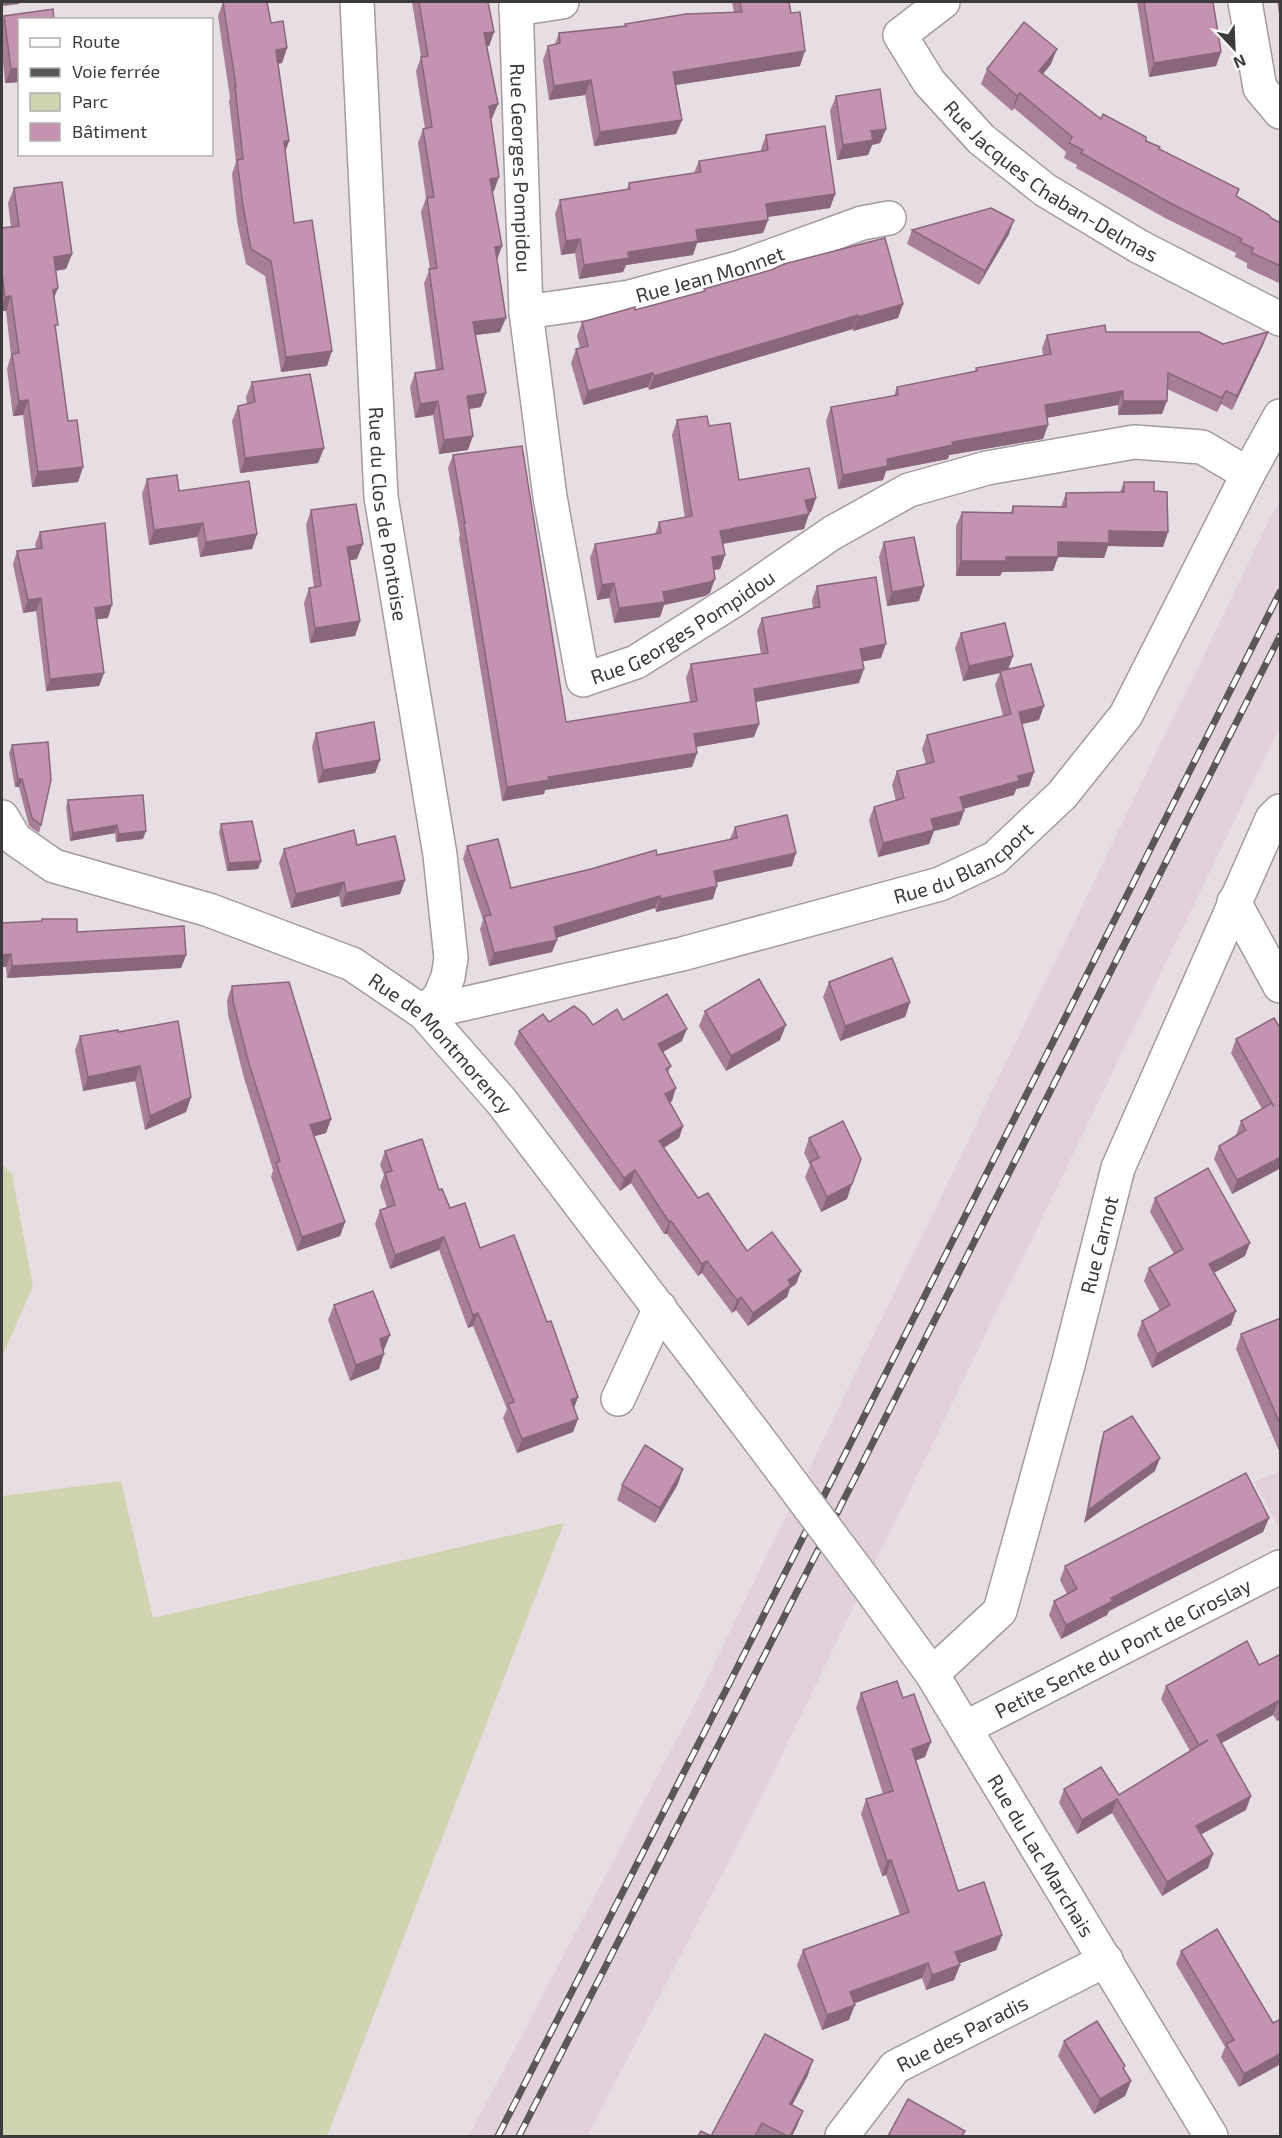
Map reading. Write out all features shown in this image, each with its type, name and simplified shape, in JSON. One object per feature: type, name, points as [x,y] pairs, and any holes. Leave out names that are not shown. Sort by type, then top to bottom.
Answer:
[{"type":"street","name":"Rue du Clos de Pontoise","points":[[357,2],[381,497],[440,855],[452,958],[448,977],[440,996],[424,1013]]},
{"type":"street","points":[[516,5],[562,2]]},
{"type":"street","name":"Rue Jacques Chaban-Delmas","points":[[943,2],[900,35],[929,82],[981,139],[1045,190],[1138,246],[1281,320]]},
{"type":"street","points":[[1245,2],[1260,88],[1281,112]]},
{"type":"street","name":"Rue Georges Pompidou","points":[[516,5],[526,312],[550,498],[583,680],[636,662],[736,599],[832,532],[909,490],[987,468],[1134,442],[1202,447],[1248,474]]},
{"type":"street","name":"Rue Jean Monnet","points":[[526,312],[630,297],[738,268],[862,223],[888,218]]},
{"type":"street","name":"Rue du Blancport","points":[[424,1013],[682,954],[940,884],[995,858],[1062,795],[1126,715],[1248,474],[1281,416]]},
{"type":"street","name":"Rue Carnot","points":[[932,1674],[1000,1611],[1065,1375],[1118,1168],[1234,902],[1272,819],[1281,811]]},
{"type":"street","name":"Rue de Montmorency","points":[[2,817],[15,839],[54,866],[209,910],[352,964],[424,1013],[502,1102],[864,1580]]},
{"type":"street","points":[[1234,902],[1281,986]]},
{"type":"street","points":[[618,1399],[660,1308]]},
{"type":"street","name":"Petite Sente du Pont de Groslay","points":[[965,1728],[1281,1567]]},
{"type":"street","name":"Rue du Lac Marchais","points":[[864,1580],[932,1674],[1211,2136]]},
{"type":"street","name":"Rue des Paradis","points":[[842,2136],[895,2067],[1106,1960]]},
{"type":"shaded area","points":[[1280,498],[1280,727],[757,1806],[588,2136],[469,2136],[692,1710]]},
{"type":"shaded area","points":[[1280,1471],[1280,1529],[1254,1482]]},
{"type":"green space","points":[[2,1164],[12,1174],[33,1286],[2,1357]]},
{"type":"green space","points":[[121,1481],[153,1618],[564,1523],[327,2136],[2,2136],[2,1496]]},
{"type":"building","points":[[223,2],[267,2],[271,23],[283,21],[287,48],[276,50],[289,141],[284,141],[294,223],[312,220],[332,351],[286,357],[271,261],[251,249],[237,160],[243,159],[236,86]]},
{"type":"building","points":[[419,2],[488,2],[494,32],[484,33],[498,104],[489,106],[499,177],[490,179],[502,246],[495,247],[506,318],[473,322],[486,393],[467,396],[473,436],[444,440],[438,401],[420,404],[415,373],[443,369],[429,269],[437,268],[427,198],[434,197],[423,129],[432,127],[421,57],[428,56]]},
{"type":"building","points":[[740,2],[789,2],[791,13],[800,12],[805,51],[673,72],[682,120],[600,132],[591,80],[554,86],[548,46],[560,43],[559,33],[626,26],[625,24],[686,14],[742,12]]},
{"type":"building","points":[[1144,2],[1213,2],[1221,52],[1154,63]]},
{"type":"building","points":[[53,9],[54,18],[18,18],[18,68],[11,69],[4,16]]},
{"type":"building","points":[[1024,22],[1057,49],[1039,71],[1101,119],[1103,114],[1146,137],[1146,141],[1160,147],[1159,149],[1239,189],[1236,196],[1281,223],[1281,266],[1252,253],[1253,248],[1240,242],[1242,239],[1170,203],[1081,153],[1083,150],[1069,143],[1072,137],[1020,93],[1017,96],[987,69]]},
{"type":"building","points":[[880,89],[886,129],[871,131],[873,140],[843,145],[836,96]]},
{"type":"building","points":[[825,126],[835,194],[766,204],[768,220],[696,230],[698,241],[628,252],[629,258],[584,265],[580,239],[566,241],[560,200],[630,189],[629,183],[701,172],[699,161],[768,150],[766,135]]},
{"type":"building","points":[[62,182],[72,254],[54,257],[58,288],[53,290],[58,325],[55,325],[68,421],[77,420],[83,467],[38,472],[28,400],[19,401],[12,354],[19,353],[11,296],[5,297],[2,273],[2,228],[19,226],[14,188]]},
{"type":"building","points":[[991,208],[1014,220],[985,271],[912,230]]},
{"type":"building","points":[[885,238],[903,304],[858,317],[858,315],[654,376],[653,373],[588,391],[576,349],[588,346],[582,322],[705,291],[704,289],[771,270],[784,264]]},
{"type":"building","points":[[1105,325],[1106,332],[1199,332],[1223,344],[1268,332],[1237,396],[1226,391],[1222,398],[1168,373],[1167,401],[1123,401],[1123,391],[1045,405],[1048,425],[952,442],[953,445],[887,459],[888,466],[843,475],[831,407],[898,395],[897,387],[977,371],[976,368],[1051,354],[1047,335]]},
{"type":"building","points":[[310,374],[324,448],[245,458],[238,406],[255,402],[252,382]]},
{"type":"building","points":[[707,416],[709,426],[730,423],[739,480],[809,468],[816,498],[805,500],[809,514],[720,531],[725,555],[712,557],[715,579],[663,592],[665,602],[619,608],[614,583],[602,585],[595,544],[661,533],[659,522],[692,516],[677,420]]},
{"type":"building","points":[[522,446],[566,722],[697,701],[691,664],[768,653],[762,618],[820,607],[817,586],[876,577],[886,644],[860,649],[864,669],[754,689],[759,724],[694,734],[697,753],[548,777],[549,780],[507,787],[453,455]]},
{"type":"building","points":[[177,475],[179,491],[249,481],[257,534],[206,542],[203,523],[154,530],[147,479]]},
{"type":"building","points":[[1124,482],[1154,482],[1154,491],[1167,492],[1168,532],[1109,531],[1109,543],[1058,542],[1058,557],[1006,557],[1006,561],[961,561],[962,512],[1013,513],[1013,506],[1066,507],[1066,493],[1124,492]]},
{"type":"building","points":[[356,504],[363,544],[347,547],[360,621],[315,628],[309,588],[321,586],[311,510]]},
{"type":"building","points":[[105,523],[112,605],[95,608],[104,673],[50,679],[41,598],[28,600],[17,551],[42,548],[40,532]]},
{"type":"building","points":[[914,537],[924,586],[892,592],[884,542]]},
{"type":"building","points":[[1005,623],[1013,656],[969,666],[961,633]]},
{"type":"building","points":[[1031,664],[1044,706],[1019,712],[1034,772],[1018,776],[1019,781],[960,797],[964,811],[931,819],[934,830],[883,843],[874,807],[904,798],[897,771],[934,762],[927,735],[1011,714],[1000,671]]},
{"type":"building","points":[[374,722],[380,760],[323,770],[316,733]]},
{"type":"building","points":[[48,742],[51,780],[41,825],[32,818],[22,779],[18,779],[12,745]]},
{"type":"building","points":[[143,795],[146,831],[119,834],[117,825],[73,833],[68,800]]},
{"type":"building","points":[[787,815],[796,853],[714,871],[717,886],[660,899],[660,896],[554,927],[557,940],[494,953],[484,916],[491,915],[467,846],[498,839],[511,888],[591,869],[656,850],[657,855],[737,838],[735,827]]},
{"type":"building","points":[[252,821],[261,861],[229,863],[221,824]]},
{"type":"building","points":[[354,830],[357,845],[395,836],[405,880],[346,893],[344,882],[296,894],[284,849]]},
{"type":"building","points":[[42,919],[77,919],[77,932],[184,926],[186,955],[12,966],[11,954],[2,955],[2,923],[42,921]]},
{"type":"building","points":[[892,958],[910,1002],[845,1026],[829,982]]},
{"type":"building","points":[[759,979],[786,1025],[731,1056],[705,1011]]},
{"type":"building","points":[[289,982],[331,1119],[310,1125],[345,1222],[302,1237],[276,1163],[280,1161],[249,1064],[233,1001],[232,986]]},
{"type":"building","points":[[667,994],[687,1029],[658,1044],[671,1066],[666,1069],[676,1088],[665,1094],[683,1126],[659,1141],[698,1198],[708,1193],[747,1251],[772,1232],[801,1271],[788,1280],[791,1285],[753,1313],[741,1297],[737,1300],[707,1261],[702,1264],[671,1221],[669,1222],[635,1170],[624,1178],[519,1031],[543,1014],[549,1022],[574,1006],[585,1014],[593,1025],[617,1009],[623,1020]]},
{"type":"building","points":[[1274,1018],[1281,1030],[1281,1157],[1237,1180],[1219,1146],[1246,1130],[1241,1121],[1272,1103],[1236,1039]]},
{"type":"building","points":[[178,1021],[191,1097],[150,1116],[140,1066],[88,1077],[80,1036]]},
{"type":"building","points":[[843,1121],[861,1159],[852,1184],[827,1197],[810,1162],[819,1158],[809,1138]]},
{"type":"building","points":[[422,1139],[439,1190],[442,1189],[450,1208],[465,1203],[480,1248],[514,1235],[547,1322],[551,1321],[578,1397],[571,1400],[578,1419],[522,1439],[508,1404],[514,1402],[478,1313],[473,1315],[444,1237],[395,1255],[380,1210],[395,1205],[385,1173],[392,1171],[385,1151]]},
{"type":"building","points":[[1208,1168],[1250,1243],[1209,1264],[1236,1311],[1157,1354],[1142,1321],[1170,1305],[1149,1268],[1183,1249],[1155,1198]]},
{"type":"building","points":[[373,1291],[390,1335],[380,1339],[384,1354],[356,1365],[334,1305]]},
{"type":"building","points":[[1281,1318],[1281,1426],[1241,1334]]},
{"type":"building","points":[[1132,1416],[1160,1458],[1088,1510],[1104,1432]]},
{"type":"building","points":[[645,1445],[683,1469],[660,1508],[622,1485]]},
{"type":"building","points":[[1246,1473],[1269,1518],[1111,1598],[1113,1601],[1066,1625],[1054,1601],[1077,1589],[1065,1566]]},
{"type":"building","points":[[1247,1641],[1259,1665],[1281,1654],[1281,1706],[1278,1701],[1217,1735],[1251,1796],[1196,1826],[1213,1854],[1167,1882],[1117,1799],[1082,1820],[1064,1789],[1101,1767],[1119,1795],[1208,1740],[1199,1745],[1166,1686]]},
{"type":"building","points":[[897,1681],[903,1698],[914,1694],[931,1742],[912,1749],[958,1891],[984,1882],[1002,1935],[955,1952],[960,1965],[932,1975],[928,1963],[850,1992],[855,2005],[827,2015],[803,1950],[909,1912],[891,1860],[887,1861],[866,1799],[893,1791],[861,1693]]},
{"type":"building","points":[[1217,1929],[1273,2023],[1281,2019],[1281,2053],[1244,2074],[1226,2044],[1234,2040],[1181,1951]]},
{"type":"building","points":[[1097,2021],[1125,2066],[1123,2068],[1131,2081],[1100,2099],[1064,2041]]},
{"type":"building","points":[[765,2034],[813,2060],[790,2104],[803,2111],[790,2136],[762,2123],[755,2136],[711,2136]]},
{"type":"building","points":[[908,2099],[965,2131],[962,2136],[888,2136]]},
{"type":"building","points":[[701,2131],[711,2136],[698,2136]]},
{"type":"railway","points":[[498,2136],[729,1684],[1280,592]]},
{"type":"railway","points":[[519,2136],[859,1470],[1280,636]]}]
